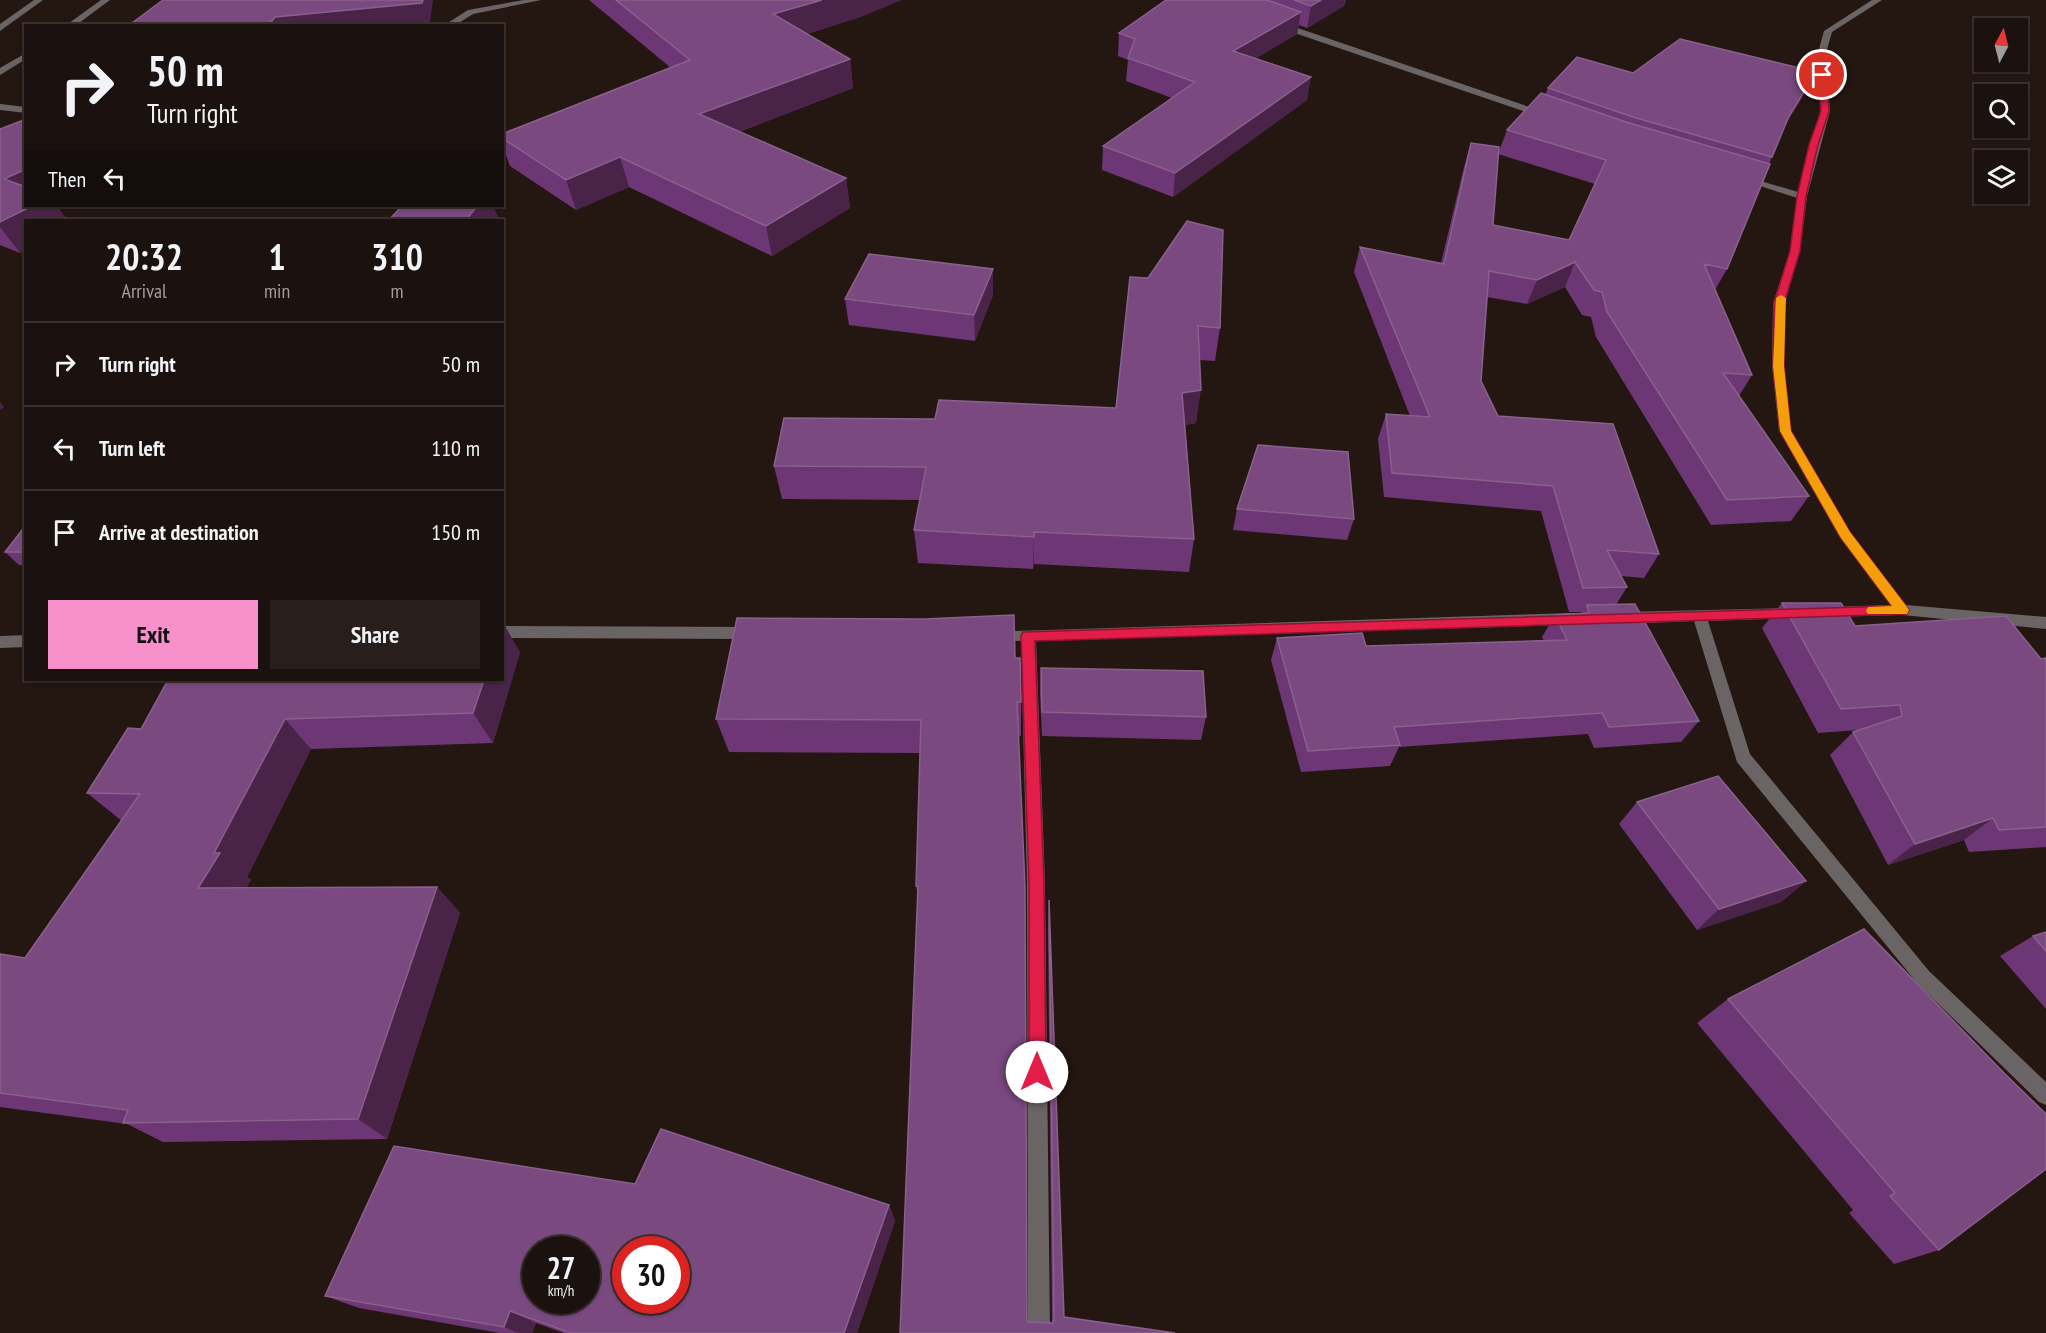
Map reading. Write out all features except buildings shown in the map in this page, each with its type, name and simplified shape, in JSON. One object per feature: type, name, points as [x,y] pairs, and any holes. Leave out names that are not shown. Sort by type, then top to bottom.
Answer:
[{"type":"street","points":[[0,28],[39,0]]},
{"type":"street","points":[[72,24],[106,0]]},
{"type":"street","points":[[450,24],[471,12],[537,0]]},
{"type":"street","points":[[1878,0],[1828,31],[1822,53],[1825,111],[1802,196],[1795,251],[1779,303],[1779,366],[1785,431],[1845,535],[1902,610]]},
{"type":"street","points":[[1267,20],[1553,118]]},
{"type":"street","points":[[0,72],[24,56]]},
{"type":"street","points":[[0,107],[24,110]]},
{"type":"street","points":[[1733,176],[1802,196]]},
{"type":"street","points":[[980,635],[1028,636],[1902,610],[2046,623]]},
{"type":"street","points":[[1699,615],[1743,757],[1923,977],[2046,1095]]},
{"type":"street","points":[[504,632],[766,633]]},
{"type":"street","points":[[1028,636],[1036,883],[1039,1333]]},
{"type":"street","points":[[0,642],[24,641]]},
{"type":"slow traffic","points":[[1781,298],[1779,303],[1779,366],[1785,431],[1845,535],[1902,610],[1873,611]]},
{"type":"route","points":[[1037,1072],[1036,883],[1028,636],[1902,610],[1845,535],[1785,431],[1779,366],[1779,303],[1795,251],[1802,196],[1825,111],[1822,75]]}]
